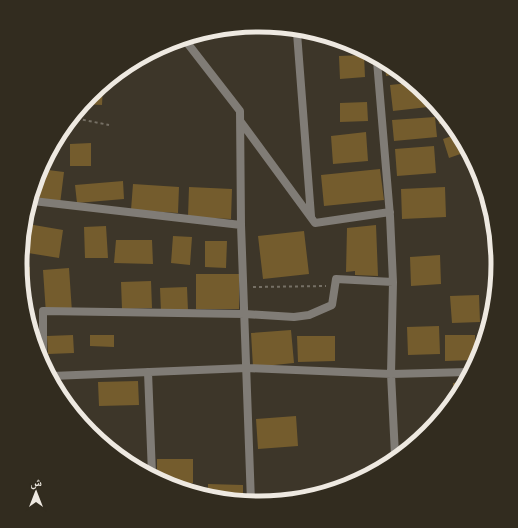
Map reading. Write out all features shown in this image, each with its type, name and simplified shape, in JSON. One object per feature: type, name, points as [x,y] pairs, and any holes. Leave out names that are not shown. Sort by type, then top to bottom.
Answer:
[{"type":"street","points":[[297,35],[311,217]]},
{"type":"street","points":[[187,43],[240,111],[241,225],[251,496]]},
{"type":"street","points":[[377,64],[390,212],[393,282],[391,374],[395,452]]},
{"type":"street","points":[[241,122],[315,222],[390,212]]},
{"type":"street","points":[[36,201],[241,225]]},
{"type":"street","points":[[43,348],[43,311],[245,314],[294,317],[309,315],[332,305],[336,279],[393,282]]},
{"type":"street","points":[[56,376],[247,368],[391,374],[464,372]]},
{"type":"street","points":[[148,372],[152,470]]},
{"type":"path","points":[[78,120],[109,125]]},
{"type":"path","points":[[244,287],[336,286]]},
{"type":"building","points":[[360,55],[364,57],[365,77],[340,79],[339,56]]},
{"type":"building","points":[[385,69],[393,75],[386,76]]},
{"type":"building","points":[[404,84],[423,100],[428,107],[393,111],[390,85]]},
{"type":"building","points":[[103,93],[102,105],[91,104]]},
{"type":"building","points":[[367,102],[368,121],[340,122],[340,103]]},
{"type":"building","points":[[435,117],[437,137],[394,141],[392,120]]},
{"type":"building","points":[[438,117],[443,123],[439,124]]},
{"type":"building","points":[[366,132],[368,161],[333,164],[331,136]]},
{"type":"building","points":[[453,136],[463,153],[449,158],[443,139]]},
{"type":"building","points":[[91,143],[91,166],[70,166],[70,144]]},
{"type":"building","points":[[434,146],[436,173],[397,176],[395,149]]},
{"type":"building","points":[[380,169],[384,200],[324,206],[321,175]]},
{"type":"building","points":[[47,170],[64,172],[60,204],[36,201]]},
{"type":"building","points":[[123,181],[124,199],[77,203],[75,185]]},
{"type":"building","points":[[133,184],[179,187],[178,213],[131,210]]},
{"type":"building","points":[[189,187],[232,189],[231,219],[188,217]]},
{"type":"building","points":[[445,187],[446,217],[402,219],[401,189]]},
{"type":"building","points":[[30,224],[63,230],[59,258],[27,253]]},
{"type":"building","points":[[376,225],[378,276],[355,275],[355,271],[346,272],[347,228]]},
{"type":"building","points":[[106,226],[108,258],[85,258],[84,227]]},
{"type":"building","points":[[304,231],[309,274],[263,279],[258,236]]},
{"type":"building","points":[[173,236],[192,237],[190,265],[171,263]]},
{"type":"building","points":[[116,240],[152,240],[153,264],[114,263]]},
{"type":"building","points":[[205,241],[227,241],[226,268],[205,267]]},
{"type":"building","points":[[440,255],[441,284],[411,286],[410,257]]},
{"type":"building","points":[[27,267],[30,267],[30,290],[28,290],[27,279]]},
{"type":"building","points":[[69,268],[72,312],[46,314],[43,270]]},
{"type":"building","points":[[196,274],[239,274],[239,309],[196,309]]},
{"type":"building","points":[[151,281],[152,308],[122,309],[121,282]]},
{"type":"building","points":[[187,287],[188,311],[161,312],[160,288]]},
{"type":"building","points":[[479,295],[480,322],[452,323],[450,296]]},
{"type":"building","points":[[439,326],[440,354],[408,355],[407,327]]},
{"type":"building","points":[[291,330],[294,363],[253,367],[251,333]]},
{"type":"building","points":[[73,335],[74,353],[48,354],[47,336]]},
{"type":"building","points":[[90,335],[114,335],[114,347],[90,346]]},
{"type":"building","points":[[445,335],[475,335],[475,348],[470,360],[445,361]]},
{"type":"building","points":[[297,336],[335,336],[335,361],[298,362]]},
{"type":"building","points":[[138,381],[139,405],[99,406],[98,382]]},
{"type":"building","points":[[459,382],[454,390],[453,383]]},
{"type":"building","points":[[296,416],[298,446],[258,449],[256,419]]},
{"type":"building","points":[[157,459],[193,459],[193,483],[182,483],[157,472]]},
{"type":"building","points":[[208,484],[243,485],[243,496],[214,492],[208,490]]}]
